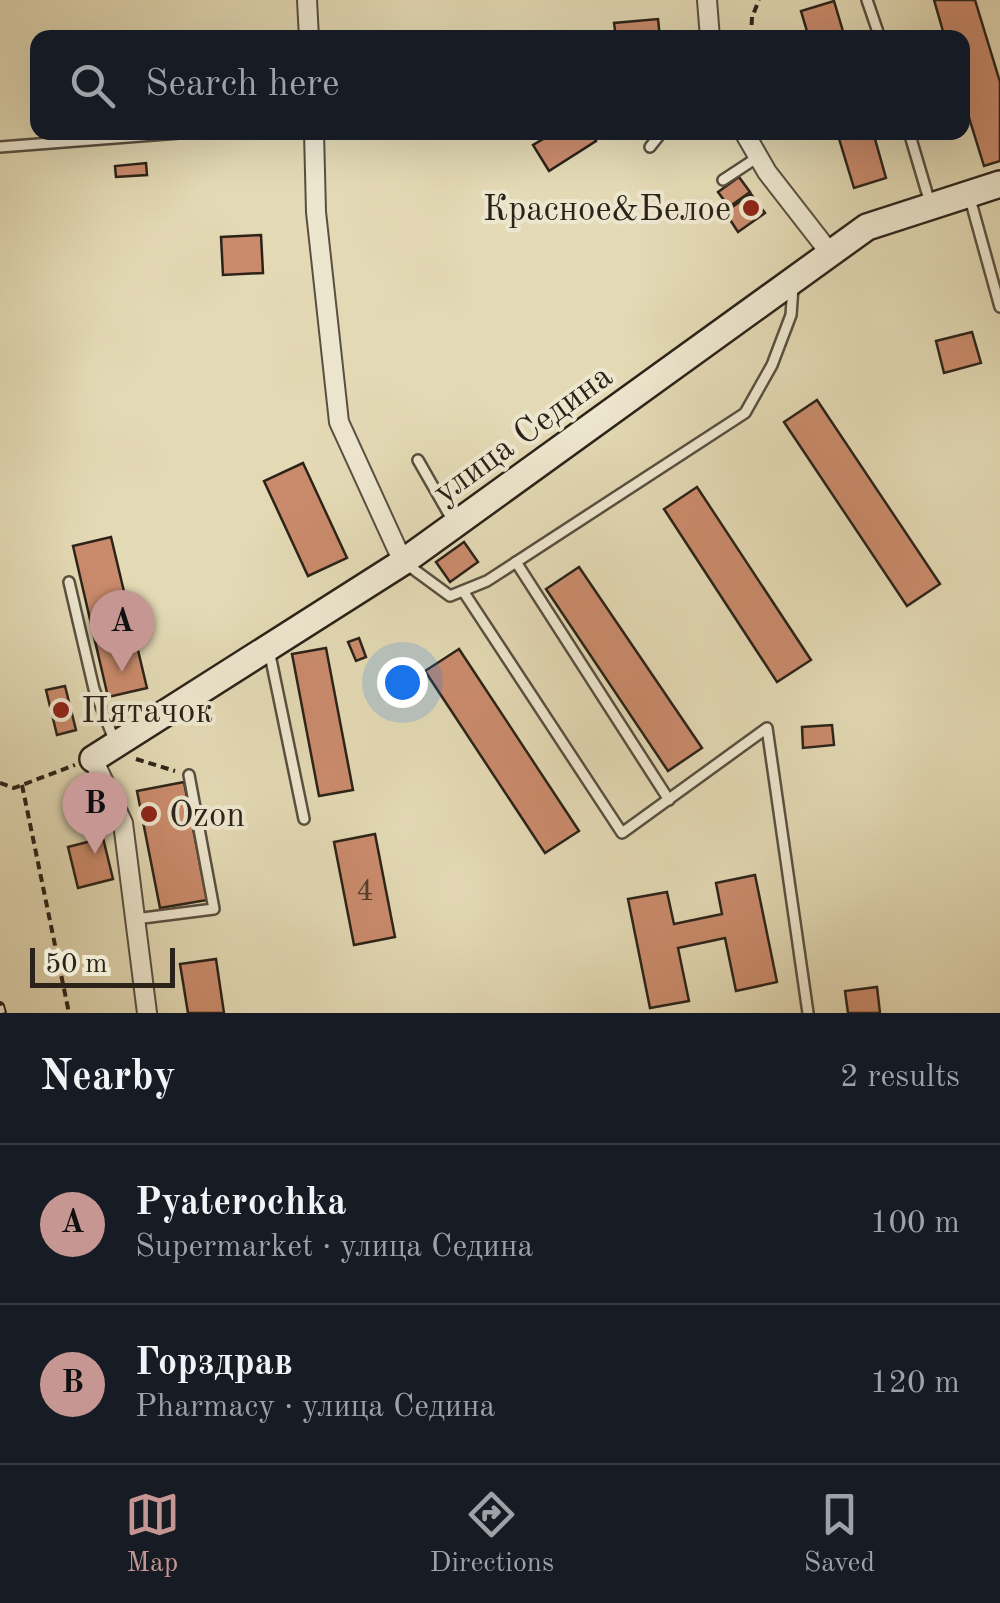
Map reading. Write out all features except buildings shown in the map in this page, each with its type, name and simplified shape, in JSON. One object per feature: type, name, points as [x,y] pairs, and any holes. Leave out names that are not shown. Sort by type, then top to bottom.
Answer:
[{"type":"street","points":[[308,0],[310,30]]},
{"type":"street","points":[[706,0],[709,30]]},
{"type":"street","points":[[314,140],[316,212],[338,422],[404,562]]},
{"type":"street","points":[[748,140],[830,254]]},
{"type":"street","name":"улица Седина","points":[[93,758],[126,752],[269,650],[404,562],[866,227],[1000,184]]},
{"type":"street","points":[[93,758],[123,823],[147,1013]]},
{"type":"lane","points":[[867,0],[877,30]]},
{"type":"lane","points":[[0,148],[96,140]]},
{"type":"lane","points":[[650,147],[656,140]]},
{"type":"lane","points":[[911,140],[930,205]]},
{"type":"lane","points":[[723,180],[758,157]]},
{"type":"lane","points":[[968,192],[1000,307]]},
{"type":"lane","points":[[404,562],[450,596],[487,581],[744,412],[772,365],[791,315],[794,279]]},
{"type":"lane","points":[[418,460],[455,525]]},
{"type":"lane","points":[[516,562],[668,800]]},
{"type":"lane","points":[[68,582],[94,689],[126,752]]},
{"type":"lane","points":[[463,591],[622,833],[767,728],[808,1013]]},
{"type":"lane","points":[[269,650],[304,819]]},
{"type":"lane","points":[[135,919],[214,909],[189,775]]},
{"type":"path","points":[[751,30],[758,0]]},
{"type":"path","points":[[126,752],[189,775]]},
{"type":"path","points":[[0,782],[14,788],[93,758]]},
{"type":"path","points":[[22,785],[69,1013]]},
{"type":"railway","points":[[0,1006],[2,1013]]},
{"type":"place","name":"Красное&Белое","points":[[751,208]]},
{"type":"place","name":"Pyaterochka","points":[[122,672]]},
{"type":"place","name":"Пятачок","points":[[61,710]]},
{"type":"place","name":"Ozon","points":[[149,814]]},
{"type":"place","name":"Горздрав","points":[[95,854]]}]
